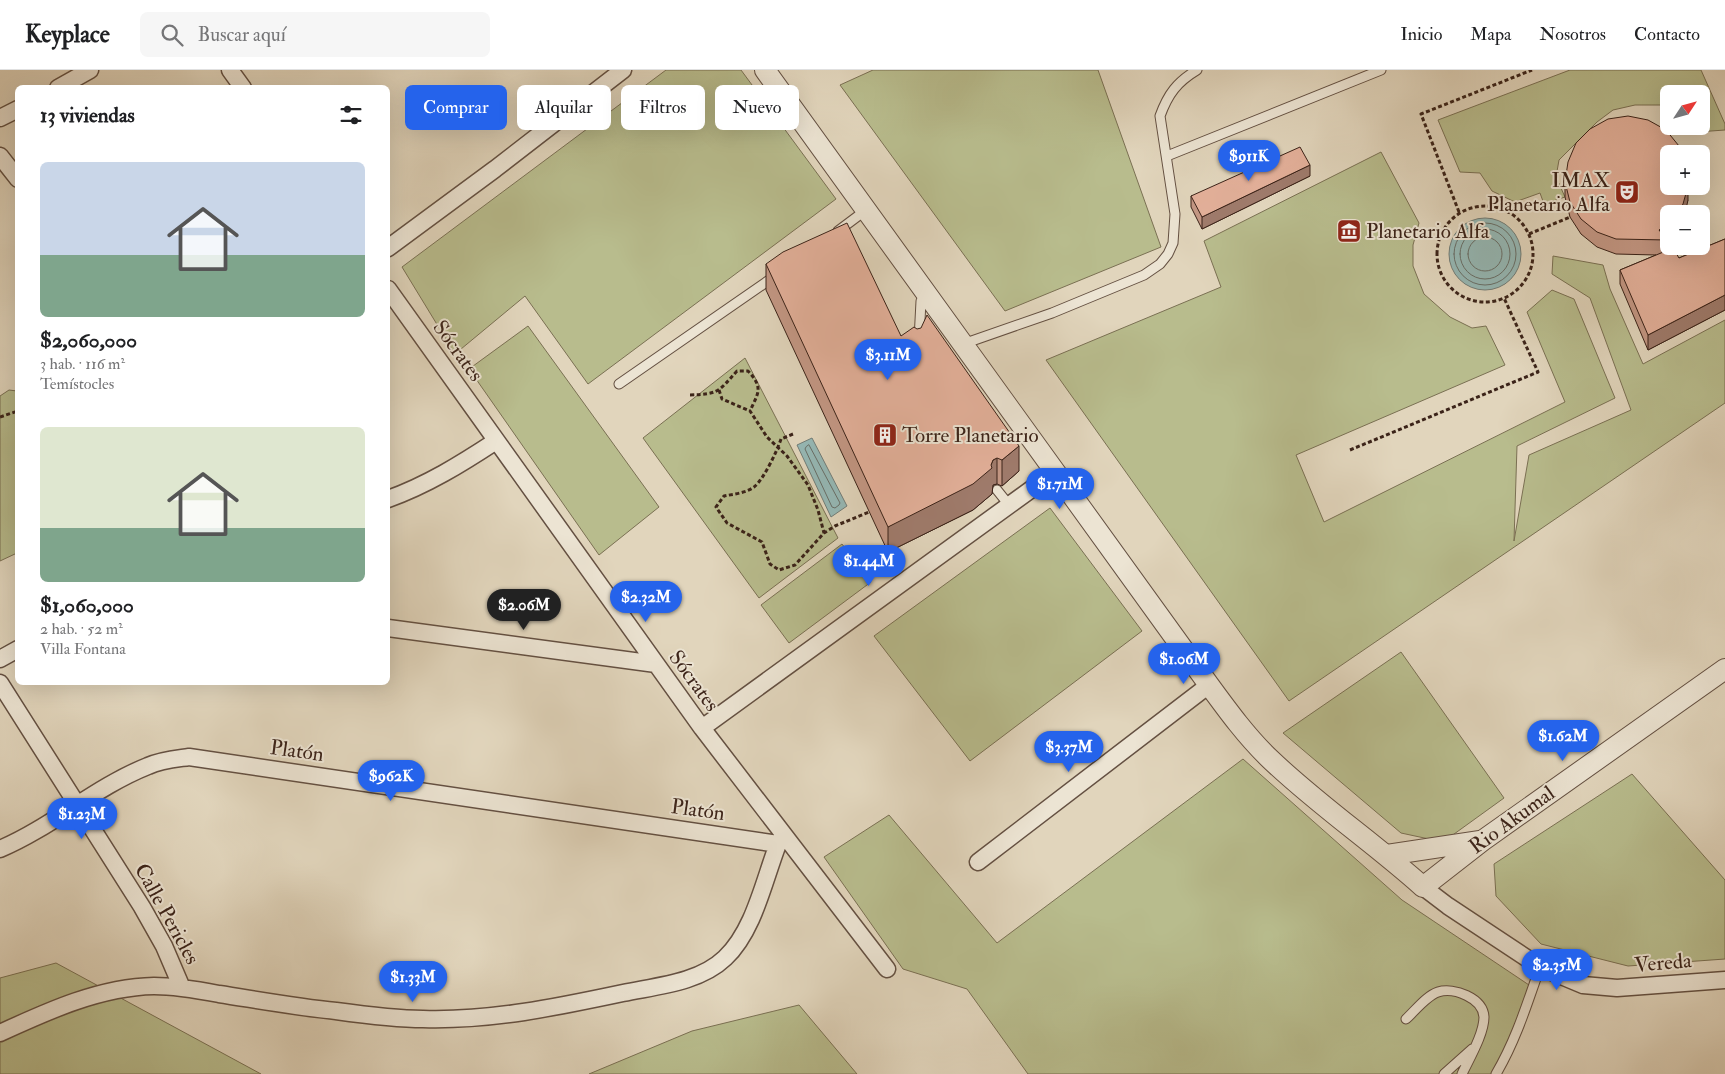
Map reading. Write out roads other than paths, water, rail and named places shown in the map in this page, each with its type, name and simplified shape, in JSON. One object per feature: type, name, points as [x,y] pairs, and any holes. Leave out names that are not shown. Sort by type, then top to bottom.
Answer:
[{"type":"street","points":[[63,85],[90,70]]},
{"type":"street","points":[[230,70],[241,85]]},
{"type":"street","points":[[390,247],[495,169],[622,70]]},
{"type":"street","points":[[765,70],[1241,727],[1269,758],[1299,785],[1387,855],[1423,887]]},
{"type":"street","points":[[0,118],[15,110]]},
{"type":"street","points":[[0,156],[15,175]]},
{"type":"street","name":"Sócrates","points":[[390,292],[781,841],[887,969]]},
{"type":"street","points":[[390,498],[457,467],[496,441]]},
{"type":"street","points":[[702,728],[1055,472]]},
{"type":"street","points":[[390,628],[656,664]]},
{"type":"street","points":[[0,659],[15,651]]},
{"type":"street","name":"Rio Akumal","points":[[1423,887],[1482,841],[1725,669]]},
{"type":"street","name":"Calle Pericles","points":[[0,683],[142,907],[164,946],[182,988]]},
{"type":"street","points":[[978,862],[1209,685]]},
{"type":"street","name":"Platón","points":[[0,849],[32,834],[123,778],[148,766],[169,760],[189,758],[781,841]]},
{"type":"street","points":[[0,1033],[73,1002],[123,989],[154,986],[182,988],[335,1011],[424,1019],[475,1017],[541,1010],[684,980],[708,971],[735,948],[752,917],[781,841]]},
{"type":"street","points":[[1387,855],[1482,841]]},
{"type":"street","name":"Vereda","points":[[1423,887],[1448,906],[1540,967],[1583,985],[1617,988],[1725,980]]},
{"type":"lane","points":[[963,344],[1052,313],[1144,275],[1160,264],[1168,254],[1173,243],[1175,231],[1174,198],[1160,116],[1166,100],[1174,89],[1186,76],[1197,70]]},
{"type":"lane","points":[[1167,156],[1381,70]]},
{"type":"lane","points":[[828,239],[866,210]]},
{"type":"lane","points":[[619,384],[780,272]]},
{"type":"lane","points":[[918,348],[921,301],[927,294]]},
{"type":"lane","points":[[997,490],[1009,505]]},
{"type":"lane","points":[[1496,1074],[1508,1054],[1520,1025],[1540,967]]},
{"type":"lane","points":[[1406,1019],[1437,992],[1451,991],[1470,997],[1482,1007],[1484,1017],[1482,1028],[1462,1074]]},
{"type":"lane","points":[[1444,1074],[1475,1047]]},
{"type":"water","points":[[1485,218],[1505,224],[1515,234],[1521,254],[1515,274],[1505,284],[1485,290],[1465,284],[1455,274],[1449,254],[1455,234],[1465,224]]},
{"type":"water","points":[[812,438],[847,506],[831,517],[797,445]]},
{"type":"place","name":"IMAX Planetario Alfa","points":[[1627,192]]},
{"type":"place","name":"Planetario Alfa","points":[[1349,231]]},
{"type":"place","name":"Torre Planetario","points":[[885,435]]}]
